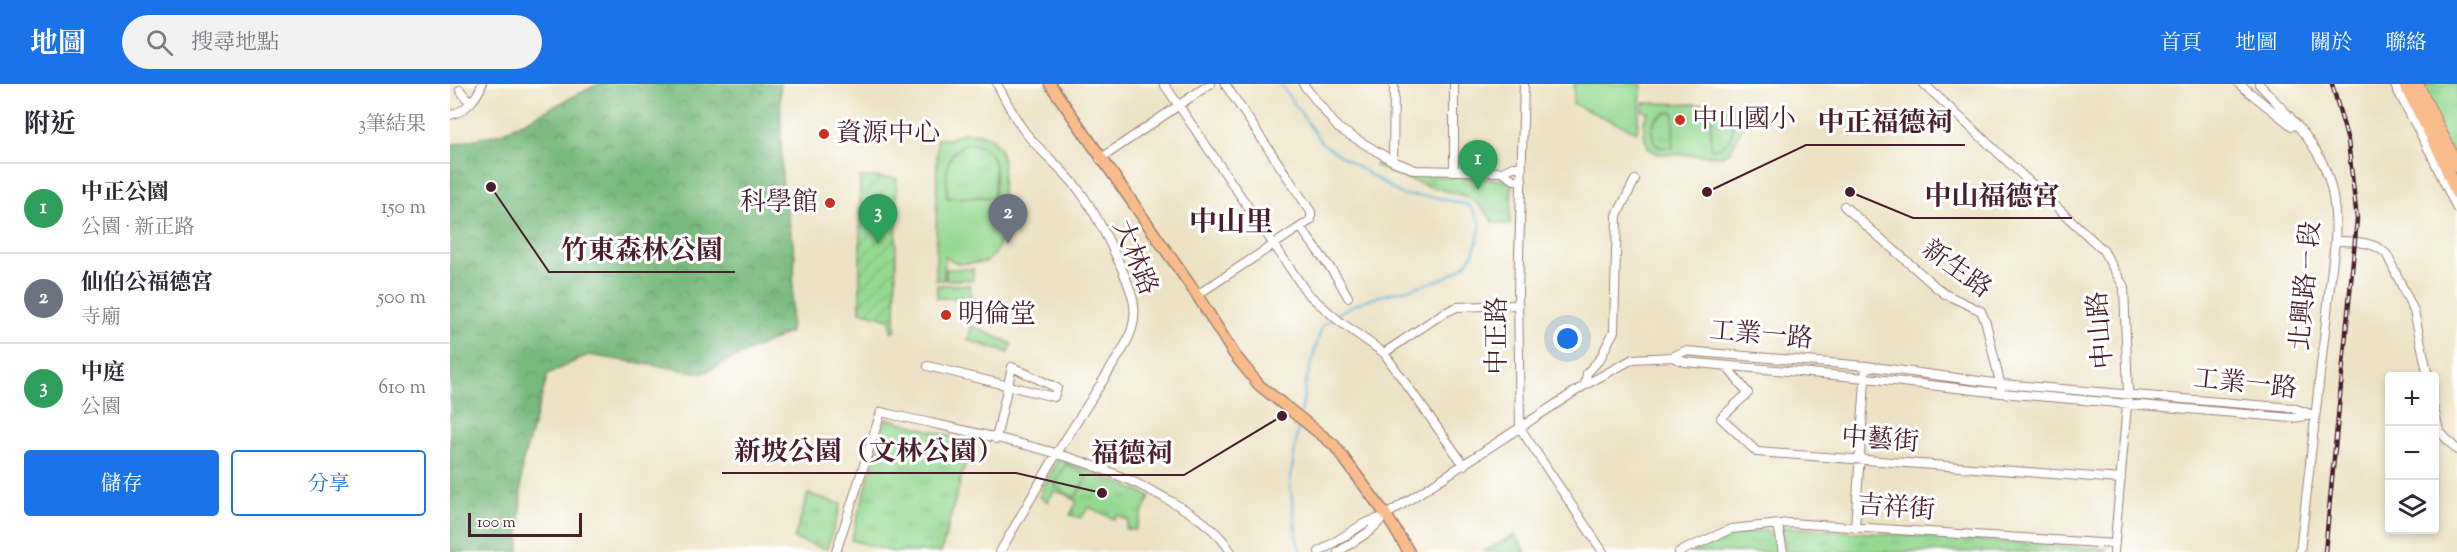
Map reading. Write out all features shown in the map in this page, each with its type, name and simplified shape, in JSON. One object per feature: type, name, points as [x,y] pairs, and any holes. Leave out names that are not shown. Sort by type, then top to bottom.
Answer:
[{"type":"highway","points":[[2405,84],[2439,150],[2457,193]]},
{"type":"highway","points":[[2417,84],[2457,166]]},
{"type":"main road","points":[[1050,84],[1197,296],[1234,354],[1259,385],[1334,445],[1386,515],[1409,552]]},
{"type":"street","points":[[450,115],[465,109],[482,84]]},
{"type":"street","name":"大林路","points":[[997,84],[1024,130],[1082,193],[1114,254],[1134,304],[1132,332],[1057,453],[1000,552]]},
{"type":"street","points":[[1164,84],[1307,293],[1339,321],[1384,353],[1464,465]]},
{"type":"street","points":[[1100,159],[1210,84]]},
{"type":"street","points":[[1197,296],[1311,220],[1311,212],[1225,84]]},
{"type":"street","points":[[1303,84],[1338,128],[1393,161],[1415,170],[1502,172],[1513,167],[1522,167]]},
{"type":"street","points":[[1393,161],[1394,84]]},
{"type":"street","points":[[1454,84],[1454,171]]},
{"type":"street","name":"中正路","points":[[1520,428],[1518,305],[1524,84]]},
{"type":"street","name":"中山路","points":[[1924,84],[2103,249],[2124,287],[2128,399],[2114,548]]},
{"type":"street","points":[[2239,84],[2307,137]]},
{"type":"street","name":"北興路ㄧ段","points":[[2259,84],[2307,137],[2326,168],[2332,187],[2335,211],[2335,241],[2300,552]]},
{"type":"street","points":[[2394,84],[2432,154],[2457,209]]},
{"type":"street","points":[[460,90],[466,98],[473,100]]},
{"type":"street","points":[[1502,172],[1514,180],[1522,180]]},
{"type":"street","points":[[1585,385],[1587,373],[1600,359],[1614,331],[1617,215],[1635,180]]},
{"type":"street","name":"新生路","points":[[1844,206],[1945,294],[1981,310],[2001,388]]},
{"type":"street","points":[[1301,228],[1336,276],[1348,297]]},
{"type":"street","points":[[2335,241],[2372,244],[2387,255],[2414,310],[2427,372]]},
{"type":"street","points":[[1384,353],[1442,314],[1457,307],[1518,305]]},
{"type":"street","name":"工業一路","points":[[1520,428],[1585,385],[1633,359],[1672,357],[1685,351],[1866,366],[2001,388]]},
{"type":"street","name":"工業一路","points":[[1672,357],[1685,362],[2128,399],[2292,418],[2315,415]]},
{"type":"street","points":[[928,366],[1007,386],[1054,398],[1057,388],[1012,367],[1007,386],[996,439]]},
{"type":"street","name":"中藝街","points":[[1726,366],[1748,393],[1721,418],[1757,452],[2121,479]]},
{"type":"street","points":[[1855,528],[1866,366]]},
{"type":"street","points":[[836,552],[881,412],[1057,453],[1126,479],[1197,516],[1219,536],[1231,552]]},
{"type":"street","points":[[2438,426],[2457,450]]},
{"type":"street","points":[[1338,552],[1370,531],[1386,515],[1520,428],[1603,552]]},
{"type":"street","points":[[1319,552],[1365,522],[1386,515]]},
{"type":"street","name":"吉祥街","points":[[1679,552],[1731,529],[1790,523],[2114,548]]},
{"type":"street","points":[[1778,525],[1783,552]]},
{"type":"green space","points":[[598,84],[780,84],[782,181],[795,256],[790,332],[703,373],[588,355],[548,374],[522,464],[519,552],[450,552],[450,145],[502,133]]},
{"type":"green space","points":[[1574,84],[1642,84],[1637,132],[1573,104]]},
{"type":"green space","points":[[2417,84],[2457,84],[2457,164]]},
{"type":"green space","points":[[1643,103],[1751,105],[1750,113],[1735,112],[1742,128],[1730,152],[1722,156],[1659,154],[1649,149],[1644,135],[1644,121],[1649,112],[1642,111]],"holes":[[[1674,112],[1673,148],[1660,147],[1654,142],[1652,136],[1653,125],[1658,117]],[[1719,112],[1731,122],[1732,134],[1725,144],[1711,149],[1711,113]]]},
{"type":"green space","points":[[1674,112],[1673,149],[1660,147],[1654,142],[1652,136],[1653,125],[1662,115]]},
{"type":"green space","points":[[1711,112],[1726,115],[1733,129],[1727,144],[1710,149]]},
{"type":"green space","points":[[962,133],[978,134],[990,137],[1000,149],[1003,162],[1001,240],[995,254],[986,262],[959,264],[945,257],[944,280],[936,280],[937,139],[949,139]],"holes":[[[968,143],[979,146],[991,155],[994,162],[994,197],[947,198],[949,158],[959,147]]]},
{"type":"green space","points":[[968,143],[979,146],[991,155],[995,169],[994,197],[947,198],[949,159],[953,153]]},
{"type":"green space","points":[[1378,159],[1394,168],[1418,175],[1512,180],[1510,225],[1493,222],[1486,212],[1471,199],[1424,185],[1375,166]]},
{"type":"green space","points":[[860,177],[897,178],[895,331],[891,331],[890,319],[860,311]]},
{"type":"green space","points":[[946,269],[973,269],[973,280],[946,280]]},
{"type":"green space","points":[[937,285],[970,285],[971,298],[937,298]]},
{"type":"green space","points":[[972,326],[1012,344],[1008,353],[968,340]]},
{"type":"green space","points":[[886,418],[971,442],[941,552],[893,552],[851,540]]},
{"type":"green space","points":[[1059,458],[1150,496],[1135,530],[1126,529],[1128,520],[1117,515],[1114,519],[1089,507],[1081,518],[1070,515],[1077,502],[1067,495],[1054,491],[1048,502],[1039,496]]},
{"type":"green space","points":[[1066,464],[1087,476],[1075,498],[1054,486]]},
{"type":"green space","points":[[808,494],[841,504],[827,549],[794,539]]},
{"type":"green space","points":[[1781,527],[2107,549],[2106,552],[1786,552]]},
{"type":"green space","points":[[1765,530],[1774,536],[1777,552],[1689,552],[1731,534]]},
{"type":"green space","points":[[1515,535],[1526,552],[1482,552]]},
{"type":"waterway","points":[[1280,84],[1322,143],[1402,195],[1434,197],[1469,205],[1481,223],[1472,255],[1467,263],[1455,272],[1423,285],[1367,300],[1336,315]]},
{"type":"waterway","points":[[1301,413],[1306,382],[1322,326],[1332,319]]},
{"type":"waterway","points":[[1299,422],[1290,483],[1297,540],[1301,552]]},
{"type":"railway","points":[[2325,552],[2357,219],[2348,141],[2332,84]]},
{"type":"place","name":"中山國小","points":[[1680,120]]},
{"type":"place","name":"資源中心","points":[[824,134]]},
{"type":"place","name":"竹東森林公園","points":[[491,187]]},
{"type":"place","name":"中正公園","points":[[1478,190]]},
{"type":"place","name":"中正福德祠","points":[[1707,192]]},
{"type":"place","name":"中山福德宮","points":[[1850,192]]},
{"type":"place","name":"科學館","points":[[830,203]]},
{"type":"place","name":"中庭","points":[[878,244]]},
{"type":"place","name":"仙伯公福德宮","points":[[1008,244]]},
{"type":"place","name":"明倫堂","points":[[946,315]]},
{"type":"place","name":"福德祠","points":[[1282,416]]},
{"type":"place","name":"新坡公園（文林公園）","points":[[1102,493]]},
{"type":"district","name":"中山里","points":[[1231,224]]}]
